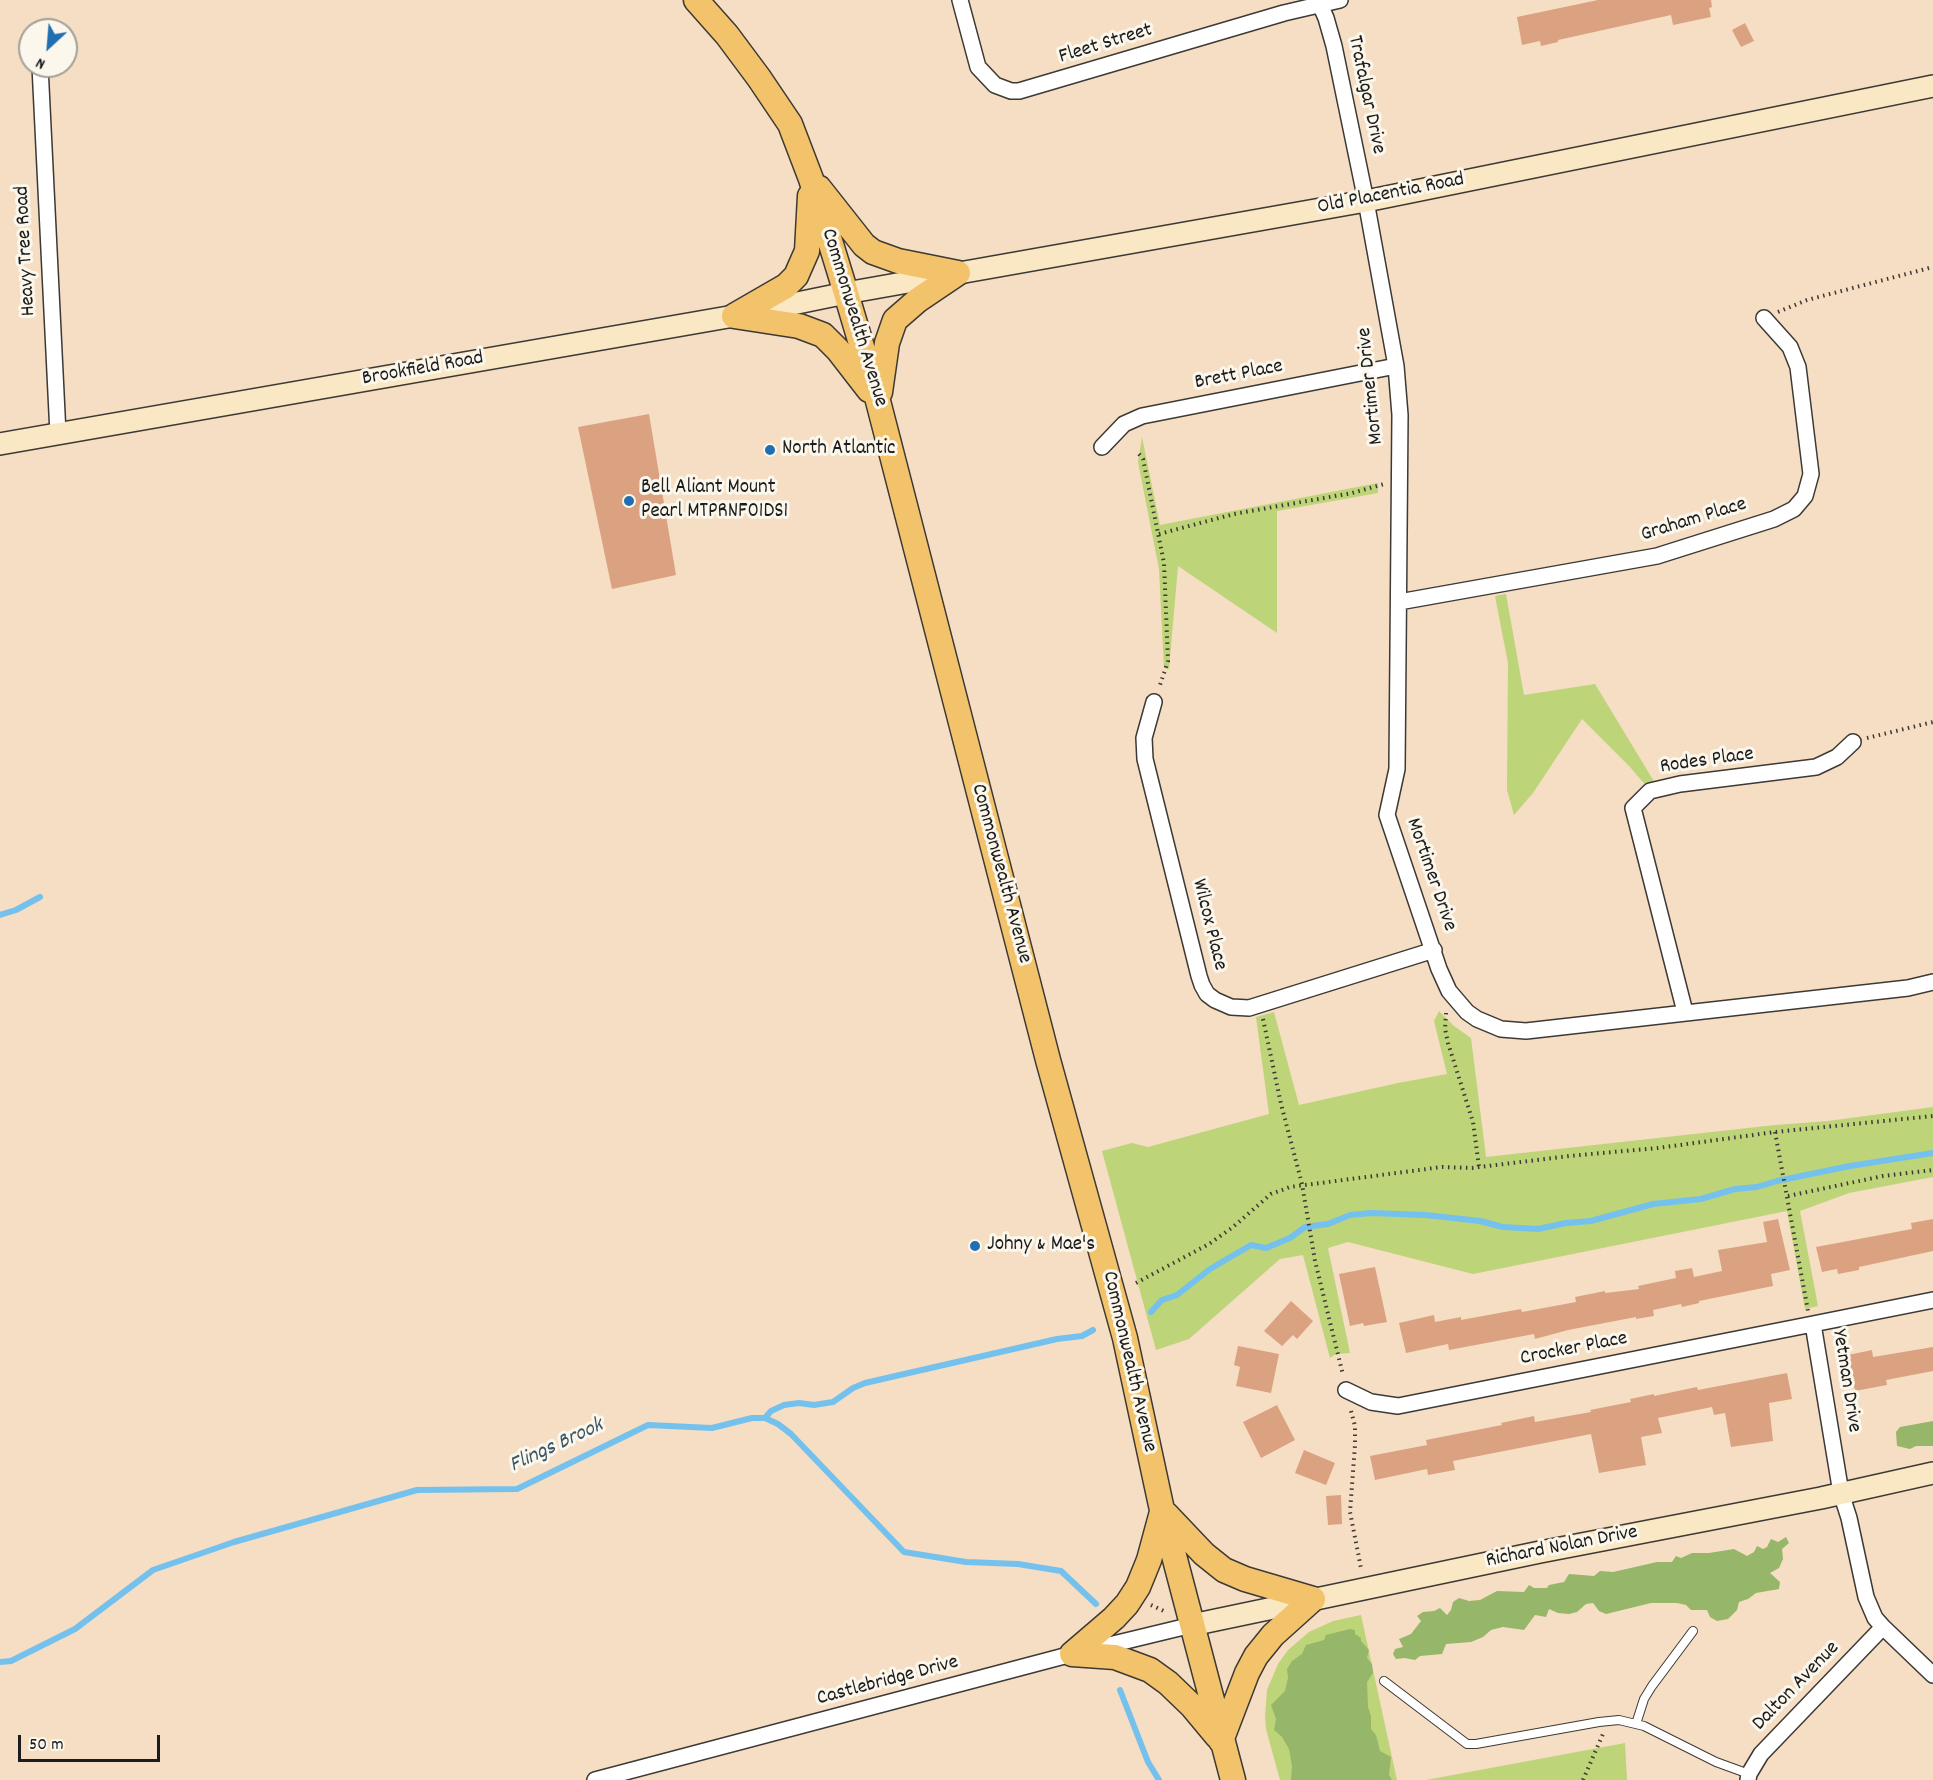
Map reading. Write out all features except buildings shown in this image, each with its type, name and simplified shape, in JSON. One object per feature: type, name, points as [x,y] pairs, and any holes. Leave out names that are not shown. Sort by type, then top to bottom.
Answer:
[{"type":"main road","name":"Commonwealth Avenue","points":[[696,0],[727,35],[790,124],[811,179],[846,292],[878,401],[1048,1060],[1125,1338],[1162,1510],[1233,1780]]},
{"type":"main road","name":"Old Placentia Road","points":[[846,292],[1366,201],[1933,86]]},
{"type":"main road","points":[[811,179],[864,245],[873,252],[898,261],[958,273]]},
{"type":"main road","points":[[734,316],[786,286],[796,276],[807,251],[811,179]]},
{"type":"main road","points":[[878,401],[885,350],[895,320],[912,305],[958,273]]},
{"type":"main road","name":"Brookfield Road","points":[[0,444],[734,316],[846,292]]},
{"type":"main road","points":[[734,316],[799,326],[823,335],[838,350],[878,401]]},
{"type":"main road","name":"Richard Nolan Drive","points":[[1192,1625],[1552,1550],[1841,1494],[1933,1473]]},
{"type":"main road","points":[[1162,1510],[1204,1554],[1224,1570],[1245,1579],[1313,1599]]},
{"type":"main road","points":[[1072,1654],[1114,1618],[1138,1587],[1149,1560],[1162,1510]]},
{"type":"main road","points":[[1072,1654],[1115,1657],[1150,1670],[1168,1683],[1192,1706],[1221,1741],[1256,1656],[1273,1635],[1313,1599]]},
{"type":"street","name":"Fleet Street","points":[[960,0],[978,68],[995,85],[1011,91],[1019,91],[1319,2]]},
{"type":"street","points":[[1319,2],[1340,0]]},
{"type":"street","name":"Trafalgar Drive","points":[[1319,2],[1335,46],[1366,201]]},
{"type":"street","name":"Heavy Tree Road","points":[[41,78],[58,434]]},
{"type":"street","name":"Mortimer Drive","points":[[1366,201],[1396,366],[1400,415],[1397,769],[1387,815],[1443,981],[1457,1001],[1477,1019],[1495,1027],[1526,1031],[1908,988],[1933,982]]},
{"type":"street","name":"Graham Place","points":[[1399,602],[1648,558],[1774,519],[1794,509],[1805,496],[1811,474],[1798,367],[1790,347],[1764,318]]},
{"type":"street","name":"Brett Place","points":[[1102,447],[1124,424],[1142,416],[1396,366]]},
{"type":"street","name":"Wilcox Place","points":[[1154,702],[1144,738],[1144,759],[1202,985],[1215,1000],[1231,1007],[1248,1008],[1434,950]]},
{"type":"street","name":"Rodes Place","points":[[1685,1012],[1633,808],[1650,791],[1680,784],[1816,767],[1837,757],[1853,742]]},
{"type":"street","name":"Yetman Drive","points":[[1933,1300],[1813,1324],[1841,1494],[1849,1518],[1866,1597],[1875,1618],[1933,1675]]},
{"type":"street","name":"Crocker Place","points":[[1346,1390],[1371,1402],[1398,1406],[1813,1324]]},
{"type":"street","name":"Castlebridge Drive","points":[[595,1780],[612,1778],[1072,1654],[1192,1625]]},
{"type":"street","name":"Dalton Avenue","points":[[1748,1777],[1761,1754],[1883,1627]]},
{"type":"lane","points":[[1636,1724],[1639,1711],[1648,1693],[1693,1631]]},
{"type":"lane","points":[[1384,1681],[1467,1744],[1610,1720],[1636,1724],[1748,1777]]},
{"type":"path","points":[[1764,318],[1807,300],[1933,267]]},
{"type":"path","points":[[1139,454],[1143,459],[1164,563],[1168,661],[1154,702]]},
{"type":"path","points":[[1159,534],[1234,514],[1399,483]]},
{"type":"path","points":[[1853,742],[1933,722]]},
{"type":"path","points":[[1457,1001],[1445,1015],[1445,1029],[1473,1122],[1479,1167]]},
{"type":"path","points":[[1260,1005],[1355,1426],[1350,1512],[1361,1568]]},
{"type":"path","points":[[1136,1283],[1209,1244],[1276,1191],[1302,1184],[1442,1167],[1479,1167],[1658,1148],[1775,1132],[1933,1116]]},
{"type":"path","points":[[1775,1132],[1808,1311],[1813,1324]]},
{"type":"path","points":[[1788,1196],[1883,1176],[1933,1170]]},
{"type":"path","points":[[1151,1605],[1166,1612]]},
{"type":"path","points":[[1584,1780],[1610,1720]]},
{"type":"green space","points":[[1142,437],[1160,525],[1378,483],[1378,493],[1277,511],[1277,633],[1178,566],[1169,669],[1164,668],[1159,569],[1138,462]]},
{"type":"green space","points":[[1506,594],[1524,695],[1595,684],[1655,783],[1648,788],[1582,719],[1533,793],[1514,815],[1507,790],[1508,663],[1495,596]]},
{"type":"green space","points":[[1439,1011],[1471,1038],[1486,1157],[1828,1121],[1933,1107],[1933,1177],[1849,1193],[1800,1211],[1818,1306],[1805,1309],[1787,1211],[1473,1274],[1348,1242],[1328,1248],[1350,1353],[1336,1354],[1330,1358],[1303,1255],[1280,1259],[1189,1339],[1156,1350],[1102,1151],[1132,1143],[1148,1147],[1269,1114],[1256,1017],[1274,1012],[1299,1105],[1447,1074],[1434,1021]]},
{"type":"green space","points":[[1933,1421],[1933,1446],[1916,1446],[1910,1449],[1897,1446],[1896,1432],[1900,1427]]},
{"type":"green space","points":[[1786,1537],[1789,1543],[1782,1549],[1783,1559],[1779,1568],[1770,1573],[1780,1582],[1779,1589],[1756,1593],[1739,1602],[1737,1610],[1728,1619],[1717,1621],[1710,1617],[1707,1610],[1691,1610],[1686,1605],[1677,1603],[1651,1603],[1606,1614],[1599,1611],[1593,1603],[1586,1604],[1577,1612],[1569,1614],[1549,1609],[1546,1617],[1535,1615],[1524,1630],[1503,1627],[1491,1630],[1483,1637],[1471,1642],[1446,1644],[1442,1654],[1420,1656],[1415,1660],[1396,1659],[1393,1654],[1395,1649],[1403,1647],[1399,1639],[1411,1634],[1421,1621],[1417,1616],[1423,1612],[1440,1608],[1447,1615],[1453,1602],[1459,1598],[1469,1601],[1480,1600],[1497,1591],[1524,1592],[1529,1585],[1534,1588],[1547,1588],[1549,1585],[1564,1582],[1569,1574],[1594,1576],[1600,1571],[1613,1572],[1657,1562],[1672,1562],[1676,1556],[1681,1558],[1692,1553],[1734,1549],[1747,1556],[1754,1552],[1757,1546],[1763,1549],[1767,1547],[1771,1539],[1778,1542]]},
{"type":"green space","points":[[1361,1615],[1397,1780],[1280,1780],[1266,1729],[1265,1717],[1267,1690],[1278,1664],[1288,1650],[1309,1632],[1333,1621]]},
{"type":"green space","points":[[1350,1629],[1355,1630],[1355,1634],[1361,1638],[1369,1650],[1367,1658],[1372,1664],[1373,1673],[1367,1682],[1371,1729],[1376,1735],[1380,1751],[1391,1757],[1389,1775],[1392,1780],[1291,1780],[1292,1766],[1289,1749],[1282,1737],[1274,1730],[1276,1719],[1271,1705],[1285,1691],[1288,1678],[1287,1669],[1292,1661],[1302,1654],[1306,1645],[1324,1640],[1326,1635]]},
{"type":"green space","points":[[1625,1743],[1627,1780],[1426,1780]]},
{"type":"waterway","points":[[0,915],[16,910],[40,897]]},
{"type":"waterway","points":[[1151,1312],[1162,1300],[1177,1295],[1210,1269],[1251,1245],[1266,1248],[1290,1238],[1305,1227],[1328,1224],[1350,1215],[1371,1213],[1425,1215],[1480,1221],[1503,1227],[1538,1229],[1591,1221],[1653,1204],[1701,1199],[1735,1189],[1757,1187],[1850,1166],[1933,1153]]},
{"type":"waterway","points":[[765,1418],[771,1411],[784,1405],[799,1403],[814,1405],[833,1402],[853,1388],[865,1383],[1057,1339],[1082,1336],[1093,1330]]},
{"type":"waterway","name":"Flings Brook","points":[[0,1662],[11,1661],[75,1629],[153,1570],[234,1542],[417,1490],[517,1489],[648,1425],[712,1428],[752,1418],[765,1418],[791,1434],[904,1552],[966,1562],[1018,1564],[1061,1571],[1096,1604]]},
{"type":"waterway","points":[[1120,1690],[1148,1762],[1159,1780]]},
{"type":"place","name":"North Atlantic","points":[[770,450]]},
{"type":"place","name":"Bell Aliant Mount Pearl MTPRNF01DS1","points":[[629,501]]},
{"type":"place","name":"Johny & Mae's","points":[[975,1246]]}]
